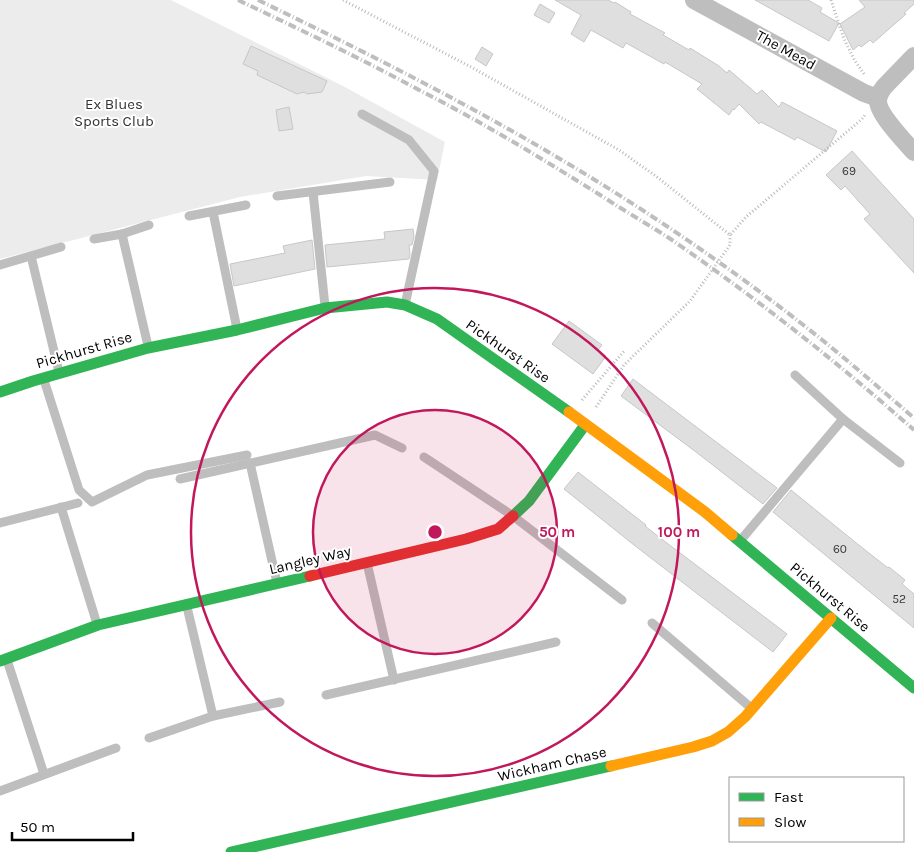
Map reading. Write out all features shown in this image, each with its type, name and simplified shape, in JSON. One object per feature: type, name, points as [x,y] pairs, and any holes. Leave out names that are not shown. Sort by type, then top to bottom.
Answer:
[{"type":"street","name":"The Mead","points":[[694,0],[871,95]]},
{"type":"street","points":[[914,56],[884,87],[871,95],[878,103],[882,114],[914,152]]},
{"type":"street","name":"Pickhurst Rise","points":[[0,392],[148,348],[237,330],[325,308],[387,302],[405,305],[437,319],[705,512],[914,688]]},
{"type":"street","name":"Langley Way","points":[[3,660],[98,625],[466,539],[498,529],[529,501],[585,424]]},
{"type":"street","name":"Wickham Chase","points":[[231,852],[693,747],[712,741],[728,732],[753,709],[831,618]]},
{"type":"lane","points":[[362,114],[409,140],[434,171],[405,305]]},
{"type":"lane","points":[[277,196],[390,182]]},
{"type":"lane","points":[[312,192],[325,308]]},
{"type":"lane","points":[[189,216],[246,205]]},
{"type":"lane","points":[[212,212],[237,330]]},
{"type":"lane","points":[[94,239],[122,234],[150,225]]},
{"type":"lane","points":[[122,234],[148,348]]},
{"type":"lane","points":[[0,265],[61,247]]},
{"type":"lane","points":[[31,256],[59,373]]},
{"type":"lane","points":[[795,375],[843,419],[900,463]]},
{"type":"lane","points":[[43,378],[79,490],[92,502],[147,474],[248,459],[375,435],[402,448]]},
{"type":"lane","points":[[740,540],[843,419]]},
{"type":"lane","points":[[424,457],[513,516],[622,600]]},
{"type":"lane","points":[[180,480],[248,459]]},
{"type":"lane","points":[[248,459],[277,584]]},
{"type":"lane","points":[[0,523],[78,503]]},
{"type":"lane","points":[[61,507],[98,625]]},
{"type":"lane","points":[[366,562],[394,680]]},
{"type":"lane","points":[[186,604],[213,716]]},
{"type":"lane","points":[[652,623],[753,709]]},
{"type":"lane","points":[[326,695],[556,642]]},
{"type":"lane","points":[[3,660],[44,774]]},
{"type":"lane","points":[[149,738],[213,716],[280,702]]},
{"type":"lane","points":[[0,791],[116,748]]},
{"type":"path","points":[[343,0],[472,67],[619,150],[657,177],[730,235]]},
{"type":"path","points":[[585,424],[624,365],[698,291],[730,245],[730,235],[746,217],[862,119],[871,95],[868,80],[855,61],[844,39],[831,0]]},
{"type":"path","points":[[570,414],[625,350]]},
{"type":"green space","name":"Ex Blues Sports Club","points":[[0,0],[171,0],[343,86],[445,142],[437,180],[366,176],[240,197],[0,259]]},
{"type":"building","points":[[555,0],[608,0],[615,2],[631,12],[630,14],[665,33],[663,35],[689,50],[690,48],[727,73],[729,70],[757,94],[762,90],[779,107],[782,102],[837,131],[826,152],[797,137],[795,140],[761,122],[759,124],[739,104],[729,115],[697,89],[702,84],[665,62],[664,64],[626,43],[623,48],[591,30],[584,42],[571,34],[581,15]]},
{"type":"building","points":[[755,0],[808,0],[822,8],[820,12],[839,23],[829,41]]},
{"type":"building","points":[[859,0],[914,0],[914,4],[904,13],[906,14],[873,43],[870,40],[853,50],[840,24],[865,7]]},
{"type":"building","points":[[540,4],[555,13],[549,23],[534,15]]},
{"type":"building","points":[[251,46],[327,81],[322,92],[297,94],[257,75],[258,71],[243,64]]},
{"type":"building","points":[[482,47],[493,54],[486,66],[475,59]]},
{"type":"building","points":[[289,107],[293,129],[279,131],[276,110]]},
{"type":"building","points":[[852,151],[914,219],[914,273],[864,219],[870,214],[845,186],[841,190],[826,175]]},
{"type":"building","points":[[413,229],[414,236],[412,245],[409,245],[409,259],[327,267],[325,245],[385,239],[384,232]]},
{"type":"building","points":[[312,240],[315,269],[234,286],[230,264],[285,253],[283,246]]},
{"type":"building","points":[[569,321],[602,345],[598,350],[606,356],[593,374],[552,344]]},
{"type":"building","points":[[633,379],[777,488],[763,504],[621,396]]},
{"type":"building","points":[[578,472],[659,537],[787,634],[773,652],[564,489]]},
{"type":"building","points":[[791,490],[905,580],[902,584],[914,594],[914,628],[773,512]]},
{"type":"railway","points":[[238,0],[352,55],[467,116],[538,157],[661,233],[733,283],[794,330],[914,430]]},
{"type":"railway","points":[[258,0],[478,112],[620,196],[689,241],[756,289],[821,339],[914,418]]},
{"type":"traffic: fast","points":[[0,392],[148,348],[237,330],[325,308],[387,302],[405,305],[437,319],[569,412]]},
{"type":"traffic: fast","points":[[513,516],[529,501],[585,425]]},
{"type":"traffic: fast","points":[[732,535],[914,688]]},
{"type":"traffic: fast","points":[[0,661],[98,625],[310,576]]},
{"type":"traffic: fast","points":[[231,852],[611,766]]},
{"type":"traffic: slow","points":[[569,412],[705,512],[732,535]]},
{"type":"traffic: slow","points":[[611,766],[693,747],[712,741],[728,732],[745,717],[831,618]]},
{"type":"traffic: jam","points":[[310,576],[466,539],[498,529],[513,516]]}]
